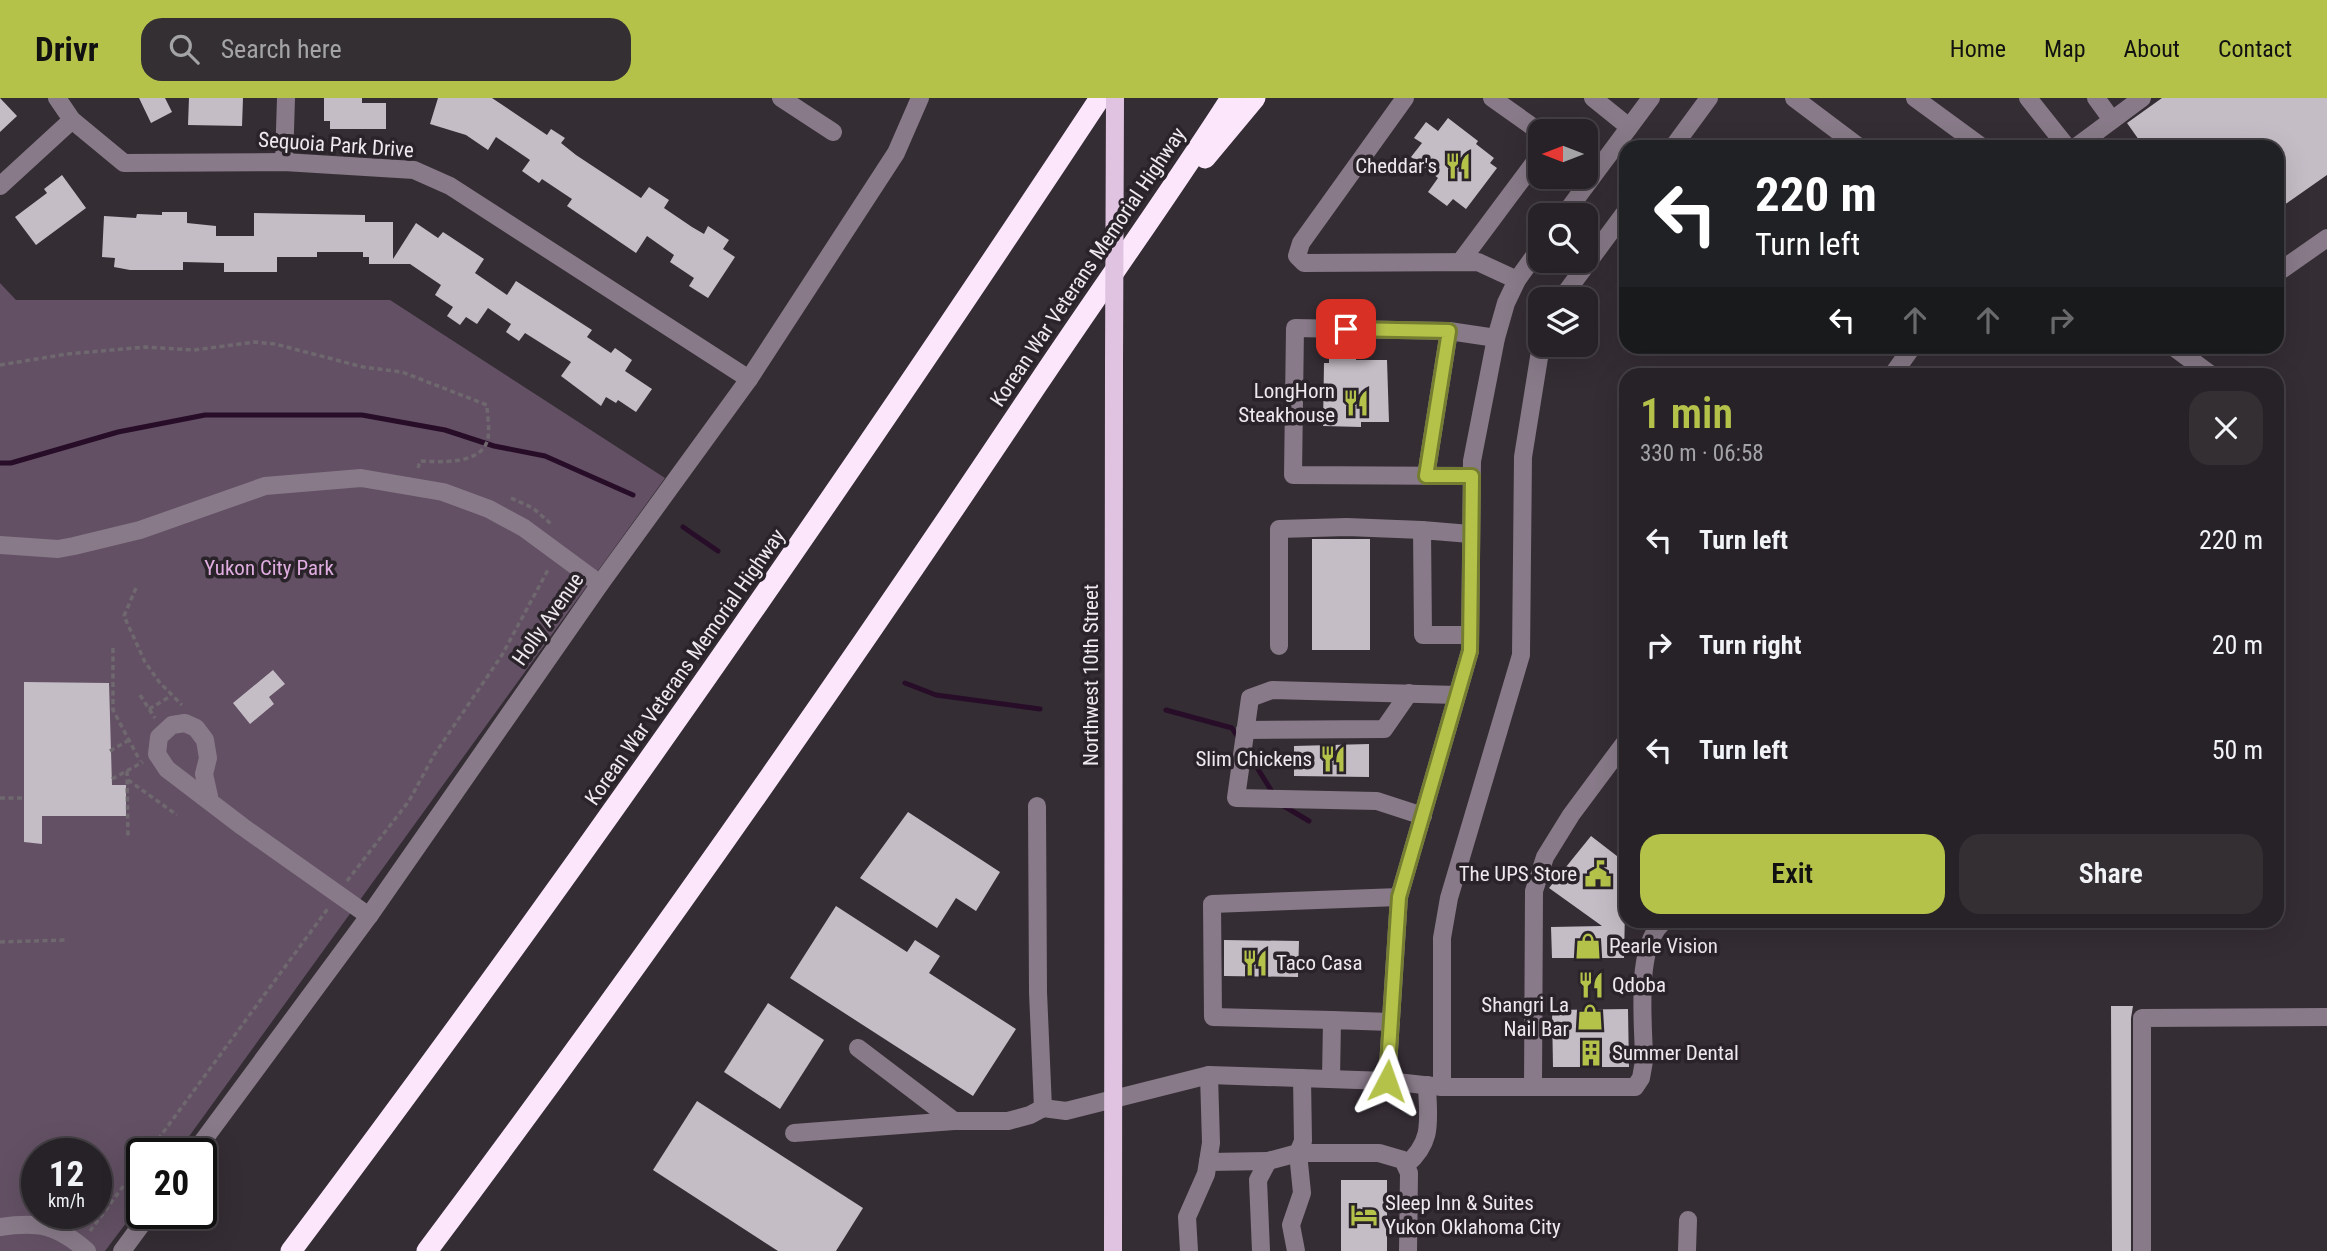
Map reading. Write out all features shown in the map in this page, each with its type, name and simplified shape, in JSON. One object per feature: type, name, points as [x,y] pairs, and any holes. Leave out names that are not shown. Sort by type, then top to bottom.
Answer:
[{"type":"highway","name":"Korean War Veterans Memorial Highway","points":[[291,1251],[426,1072],[651,760],[893,410],[1100,98]]},
{"type":"highway","name":"Korean War Veterans Memorial Highway","points":[[427,1251],[606,1008],[757,794],[1163,204],[1231,98]]},
{"type":"highway","points":[[1163,204],[1232,129],[1255,98]]},
{"type":"main road","name":"Northwest 10th Street","points":[[1113,1251],[1115,98]]},
{"type":"street","name":"Sequoia Park Drive","points":[[57,98],[72,120],[124,163],[284,162],[414,170],[450,186],[748,379]]},
{"type":"street","points":[[284,162],[286,98]]},
{"type":"street","points":[[781,98],[833,132]]},
{"type":"street","name":"Holly Avenue","points":[[205,1138],[369,916],[600,584],[748,379],[896,153],[920,98]]},
{"type":"street","points":[[1405,98],[1301,243],[1297,256],[1304,263],[1478,262],[1517,280]]},
{"type":"street","points":[[1492,98],[1528,124]]},
{"type":"street","points":[[1593,98],[1629,127]]},
{"type":"street","points":[[1598,159],[1629,127],[1651,98]]},
{"type":"street","points":[[1678,140],[1709,98]]},
{"type":"street","points":[[1794,98],[1850,140]]},
{"type":"street","points":[[1915,98],[1972,140]]},
{"type":"street","points":[[2028,98],[2061,140]]},
{"type":"street","points":[[2096,98],[2112,120]]},
{"type":"street","points":[[2085,140],[2142,98]]},
{"type":"street","points":[[0,186],[72,120]]},
{"type":"street","points":[[1461,261],[1528,171]]},
{"type":"street","points":[[1570,287],[1619,220]]},
{"type":"street","points":[[2284,268],[2327,238]]},
{"type":"street","points":[[1387,1081],[1399,897],[1470,651],[1472,461],[1496,338],[1517,280],[1528,265]]},
{"type":"street","points":[[1472,476],[1293,475],[1295,328],[1449,331],[1496,338]]},
{"type":"street","points":[[1426,476],[1449,331]]},
{"type":"street","points":[[2183,354],[2202,368]]},
{"type":"street","points":[[1406,1165],[1422,1152],[1428,1132],[1434,1086],[1442,938],[1449,898],[1521,655],[1523,457],[1539,357]]},
{"type":"street","points":[[0,545],[58,549],[141,530],[265,486],[361,478],[443,492],[489,509],[524,528],[600,584]]},
{"type":"street","points":[[1279,646],[1279,529],[1347,527],[1470,534]]},
{"type":"street","points":[[1422,530],[1423,635],[1470,635]]},
{"type":"street","points":[[1423,816],[1377,802],[1236,798],[1250,698],[1272,690],[1457,695]]},
{"type":"street","points":[[1245,730],[1384,729],[1409,693]]},
{"type":"street","points":[[210,801],[204,774],[208,758],[205,740],[196,728],[185,723],[172,725],[159,737],[149,759],[167,769],[210,801],[369,916]]},
{"type":"street","points":[[1533,1087],[1534,891],[1551,848],[1619,751]]},
{"type":"street","points":[[1037,806],[1038,992],[1043,1108]]},
{"type":"street","points":[[1391,1021],[1213,1017],[1212,904],[1399,897]]},
{"type":"street","points":[[794,1133],[954,1121],[1008,1121],[1043,1108],[1066,1111],[1209,1075],[1387,1081],[1434,1086],[1635,1087],[1641,1078],[1644,1061],[1644,958],[1651,937],[1659,928]]},
{"type":"street","points":[[2142,1251],[2142,1018],[2327,1017]]},
{"type":"street","points":[[1331,1079],[1332,1020]]},
{"type":"street","points":[[858,1048],[954,1121]]},
{"type":"street","points":[[1189,1251],[1187,1217],[1208,1162],[1212,1143],[1209,1075]]},
{"type":"street","points":[[1296,1251],[1291,1225],[1302,1193],[1298,1153],[1303,1141],[1302,1078]]},
{"type":"street","points":[[1208,1162],[1268,1161],[1298,1153],[1379,1153],[1404,1160],[1409,1173],[1408,1251]]},
{"type":"street","points":[[1261,1251],[1258,1180],[1268,1161]]},
{"type":"street","points":[[1687,1251],[1688,1220]]},
{"type":"street","points":[[0,1227],[40,1225],[87,1243]]},
{"type":"street","points":[[122,1251],[138,1229]]},
{"type":"path","points":[[0,365],[67,354],[145,347],[194,350],[254,342],[275,344],[363,367],[402,372],[487,405],[488,438],[483,449],[454,463],[420,461],[418,468]]},
{"type":"path","points":[[344,885],[409,801],[434,755],[502,655],[552,563]]},
{"type":"path","points":[[136,588],[124,616],[145,662],[171,696],[189,709]]},
{"type":"path","points":[[111,779],[149,759],[129,740],[112,713],[113,648]]},
{"type":"path","points":[[149,709],[171,696]]},
{"type":"path","points":[[110,751],[129,740]]},
{"type":"path","points":[[127,771],[128,838]]},
{"type":"path","points":[[128,780],[177,815]]},
{"type":"path","points":[[0,798],[24,798]]},
{"type":"path","points":[[159,1138],[332,903]]},
{"type":"path","points":[[0,942],[65,940]]},
{"type":"path","points":[[87,1243],[126,1185]]},
{"type":"green space","name":"Yukon City Park","points":[[0,283],[16,300],[390,300],[665,478],[188,1138],[126,1138],[126,1223],[105,1251],[0,1251]]},
{"type":"building","points":[[0,98],[17,116],[0,132]]},
{"type":"building","points":[[139,98],[165,98],[172,112],[151,123]]},
{"type":"building","points":[[189,98],[243,98],[242,126],[188,125]]},
{"type":"building","points":[[324,98],[362,98],[362,103],[386,103],[386,129],[330,129],[330,121],[324,121]]},
{"type":"building","points":[[438,98],[492,98],[547,135],[551,129],[565,138],[561,143],[576,155],[641,198],[649,187],[669,200],[664,208],[692,227],[704,234],[708,226],[729,240],[723,249],[735,257],[708,298],[689,286],[694,278],[670,262],[674,255],[647,236],[636,253],[567,206],[572,199],[542,179],[539,183],[522,171],[530,160],[496,137],[488,150],[466,135],[430,124]]},
{"type":"building","points":[[2162,98],[2327,98],[2327,175],[2284,205],[2284,140],[2139,140],[2127,123]]},
{"type":"building","name":"Cheddar's","points":[[1448,118],[1478,141],[1476,144],[1494,158],[1490,163],[1497,168],[1466,209],[1453,199],[1447,206],[1428,192],[1438,178],[1411,157],[1422,143],[1414,138],[1426,122],[1438,131]]},
{"type":"building","points":[[62,175],[86,208],[36,245],[15,217],[47,193],[44,189]]},
{"type":"building","points":[[162,212],[187,212],[187,223],[216,226],[216,236],[254,236],[254,213],[365,215],[365,222],[393,222],[393,259],[416,223],[438,238],[443,232],[484,259],[475,273],[507,295],[516,281],[592,330],[587,337],[611,353],[615,348],[632,360],[625,371],[652,389],[636,412],[618,400],[616,403],[606,397],[601,406],[561,376],[571,362],[525,333],[519,341],[506,332],[511,324],[488,308],[477,324],[466,317],[460,325],[447,316],[453,307],[435,295],[441,285],[410,264],[369,264],[369,257],[363,257],[363,252],[317,252],[317,257],[277,257],[277,272],[224,272],[224,263],[183,262],[183,270],[130,270],[114,267],[115,258],[102,257],[104,216],[136,218],[137,214],[162,215]]},
{"type":"building","name":"LongHorn Steakhouse","points":[[1329,352],[1356,352],[1356,360],[1387,360],[1389,422],[1361,422],[1361,427],[1323,426],[1324,363],[1329,363]]},
{"type":"building","points":[[1312,539],[1370,539],[1370,650],[1312,650]]},
{"type":"building","points":[[273,670],[285,684],[269,697],[274,704],[250,724],[233,703]]},
{"type":"building","points":[[24,682],[109,683],[112,785],[126,785],[126,816],[42,816],[42,844],[24,842]]},
{"type":"building","points":[[1369,744],[1369,777],[1294,776],[1294,746]]},
{"type":"building","points":[[908,812],[1000,872],[976,911],[956,898],[937,928],[860,878]]},
{"type":"building","points":[[1591,836],[1619,858],[1619,928],[1625,928],[1624,958],[1552,958],[1551,927],[1602,926],[1549,888]]},
{"type":"building","points":[[836,906],[907,952],[915,940],[940,956],[929,973],[1016,1029],[973,1096],[790,978]]},
{"type":"building","points":[[1224,940],[1299,941],[1298,977],[1224,976]]},
{"type":"building","points":[[768,1003],[824,1040],[780,1109],[724,1072]]},
{"type":"building","points":[[2111,1006],[2133,1006],[2131,1251],[2112,1251]]},
{"type":"building","points":[[1628,1009],[1629,1067],[1553,1067],[1552,1010]]},
{"type":"building","points":[[697,1101],[863,1208],[836,1251],[778,1251],[653,1170]]},
{"type":"building","name":"Sleep Inn & Suites Yukon Oklahoma City","points":[[1341,1180],[1387,1180],[1387,1251],[1341,1251]]},
{"type":"waterway","points":[[0,463],[11,463],[118,432],[205,415],[362,415],[445,430],[494,446],[545,456],[633,495]]},
{"type":"waterway","points":[[683,527],[718,551]]},
{"type":"waterway","points":[[905,683],[936,695],[1040,709]]},
{"type":"waterway","points":[[1166,710],[1232,728],[1239,739]]},
{"type":"waterway","points":[[1248,753],[1274,795]]},
{"type":"waterway","points":[[1282,805],[1309,821]]},
{"type":"place","name":"Cheddar's","points":[[1458,166]]},
{"type":"place","name":"LongHorn Steakhouse","points":[[1356,403]]},
{"type":"place","name":"Slim Chickens","points":[[1333,759]]},
{"type":"place","name":"The UPS Store","points":[[1598,874]]},
{"type":"place","name":"Pearle Vision","points":[[1588,946]]},
{"type":"place","name":"Taco Casa","points":[[1255,963]]},
{"type":"place","name":"Qdoba","points":[[1591,985]]},
{"type":"place","name":"Shangri La Nail Bar","points":[[1590,1017]]},
{"type":"place","name":"Summer Dental","points":[[1591,1053]]},
{"type":"place","name":"Sleep Inn & Suites Yukon Oklahoma City","points":[[1364,1215]]},
{"type":"route","points":[[1346,329],[1449,331],[1426,476],[1472,476],[1470,651],[1399,897],[1387,1081]]}]
